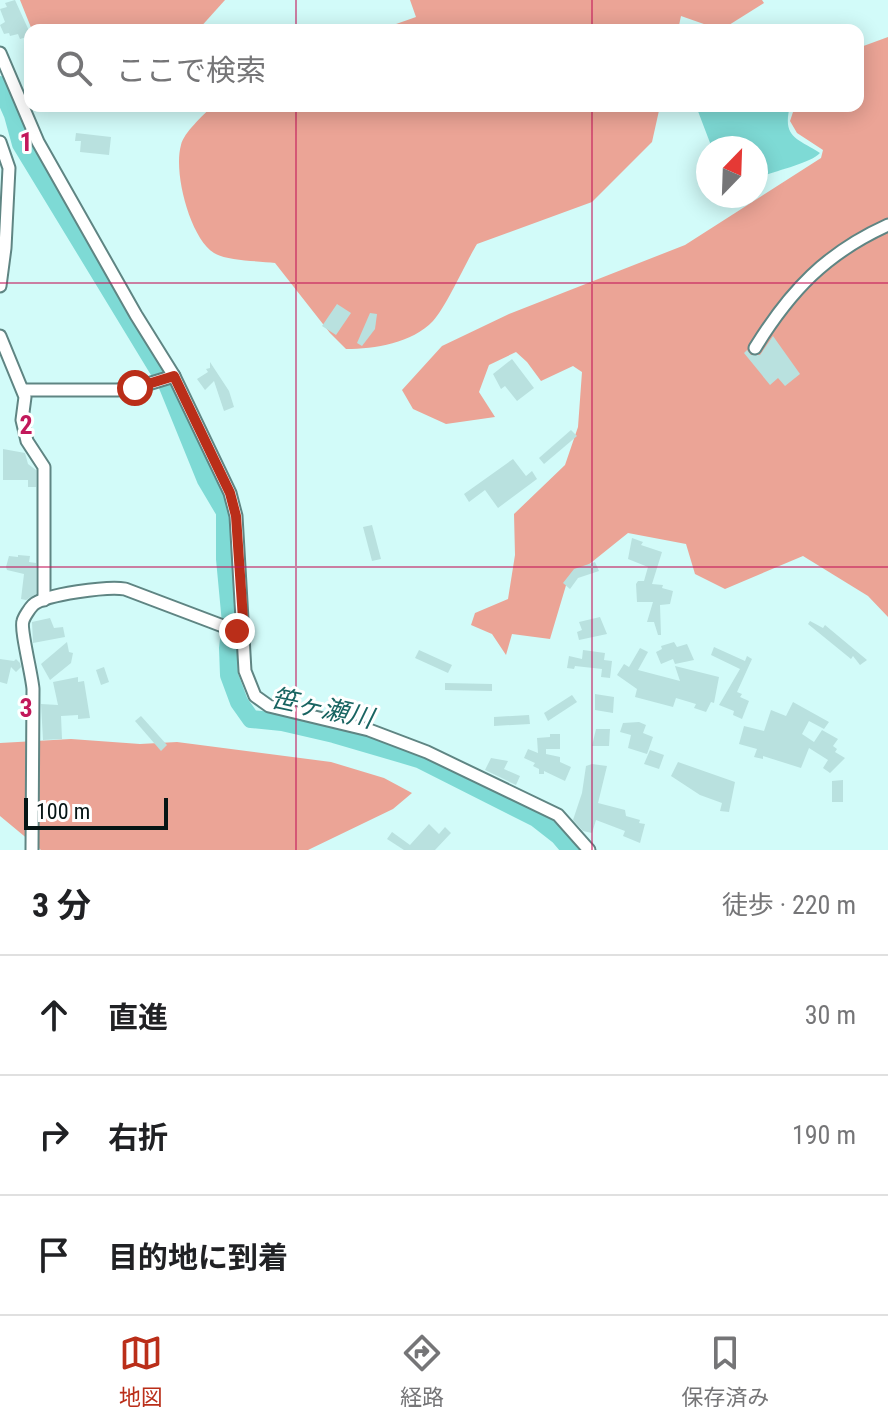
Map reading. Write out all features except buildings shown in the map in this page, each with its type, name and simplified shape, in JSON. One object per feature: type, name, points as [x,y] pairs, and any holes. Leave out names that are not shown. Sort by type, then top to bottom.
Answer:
[{"type":"street","points":[[0,53],[2,71],[38,142],[136,315],[230,493],[236,516],[235,631],[250,689],[262,702],[369,730],[427,752],[558,815],[589,850]]},
{"type":"street","points":[[0,142],[9,168],[0,286]]},
{"type":"street","points":[[755,348],[775,315],[826,260],[888,225]]},
{"type":"street","points":[[0,336],[23,390],[24,431],[31,449],[44,467],[44,600]]},
{"type":"street","points":[[23,390],[117,390],[167,378]]},
{"type":"street","points":[[32,850],[33,689],[32,669],[22,627],[33,605],[110,586],[235,631]]},
{"type":"shaded area","points":[[20,0],[225,0],[203,24],[30,24]]},
{"type":"shaded area","points":[[410,0],[762,0],[764,3],[731,24],[704,24],[681,16],[679,24],[396,24],[416,17]]},
{"type":"shaded area","points":[[888,37],[888,617],[868,596],[803,556],[725,589],[695,574],[686,544],[628,533],[567,582],[550,639],[512,634],[506,655],[492,634],[471,625],[475,613],[508,599],[515,555],[514,514],[565,465],[578,427],[582,372],[573,366],[541,381],[516,352],[489,365],[479,392],[495,417],[446,424],[413,409],[402,390],[442,346],[509,314],[685,245],[743,208],[768,208],[768,192],[821,158],[823,150],[797,133],[790,121],[793,112],[864,112],[864,46]]},
{"type":"shaded area","points":[[206,112],[659,112],[652,142],[592,202],[477,244],[444,306],[433,321],[415,335],[369,348],[346,349],[275,263],[219,256],[205,245],[191,219],[179,171],[181,145]]},
{"type":"shaded area","points":[[71,739],[140,744],[177,742],[331,762],[384,778],[412,793],[393,809],[308,850],[41,850],[0,816],[0,743]]},
{"type":"water","points":[[698,112],[789,112],[788,125],[793,136],[820,153],[808,161],[768,175],[768,136],[707,136]]},
{"type":"waterway","name":"笹ヶ瀬川","points":[[0,85],[21,144],[167,384],[206,480],[225,512],[225,559],[231,623],[229,675],[239,702],[251,719],[282,722],[334,734],[419,759],[536,818],[571,850]]},
{"type":"route","points":[[135,388],[174,376],[230,493],[236,516],[244,634],[237,631]]}]
